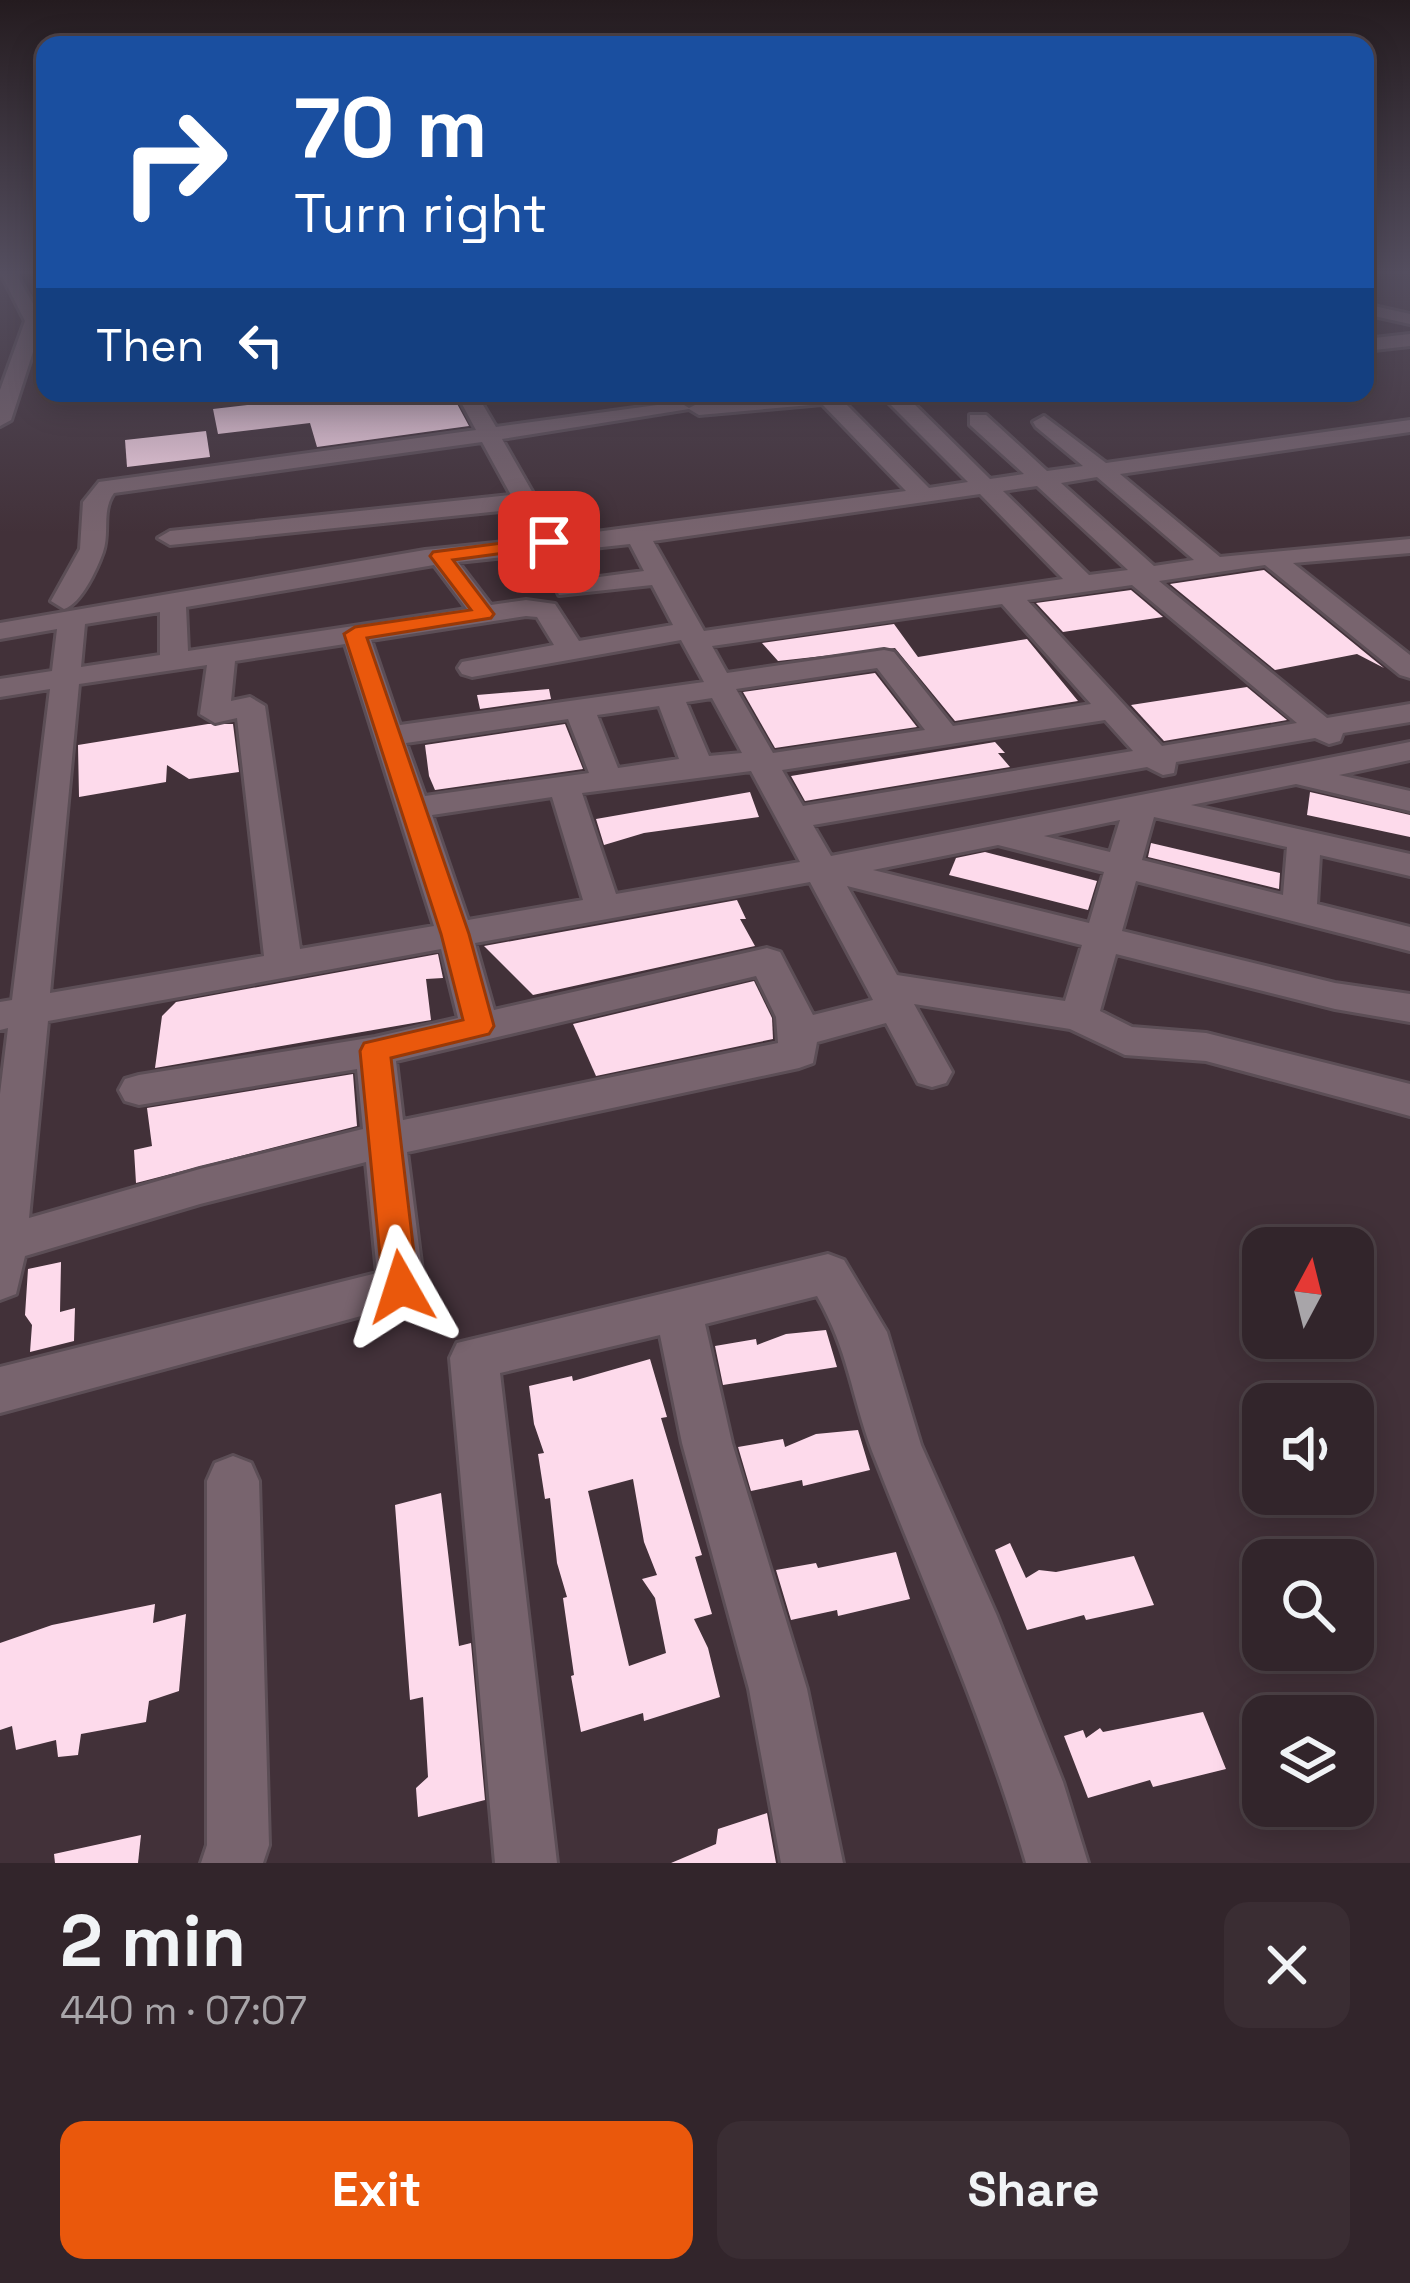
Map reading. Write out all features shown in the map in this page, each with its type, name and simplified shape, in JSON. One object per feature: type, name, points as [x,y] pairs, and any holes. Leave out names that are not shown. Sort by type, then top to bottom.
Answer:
[{"type":"street","points":[[0,420],[21,359]]},
{"type":"street","points":[[473,402],[500,434],[560,542],[568,589],[660,576]]},
{"type":"street","points":[[490,402],[524,501],[560,542]]},
{"type":"street","points":[[139,1090],[375,1051],[767,961],[795,1017],[799,1053],[384,1140],[141,1199],[1,1256],[16,1013],[66,680],[68,610],[92,549],[95,502],[107,488],[757,402]]},
{"type":"street","points":[[832,402],[922,494]]},
{"type":"street","points":[[901,402],[1083,584]]},
{"type":"street","points":[[978,420],[1143,575],[1358,760]]},
{"type":"street","points":[[1044,422],[1215,565]]},
{"type":"street","points":[[0,631],[68,610],[173,601],[440,556],[638,536],[1410,426]]},
{"type":"street","points":[[170,538],[524,501]]},
{"type":"street","points":[[638,536],[932,1072]]},
{"type":"street","points":[[472,668],[1270,557],[1410,545]]},
{"type":"street","points":[[440,556],[484,614]]},
{"type":"street","points":[[1270,557],[1410,669]]},
{"type":"street","points":[[1008,595],[1187,794]]},
{"type":"street","points":[[173,601],[174,661]]},
{"type":"street","points":[[0,688],[526,608],[546,610],[572,652]]},
{"type":"street","points":[[355,634],[455,934],[479,1026]]},
{"type":"street","points":[[222,655],[215,713],[250,706],[284,965]]},
{"type":"street","points":[[389,736],[884,658],[943,734]]},
{"type":"street","points":[[669,695],[698,768]]},
{"type":"street","points":[[579,709],[607,779]]},
{"type":"street","points":[[413,808],[1112,710]]},
{"type":"street","points":[[793,818],[1410,713]]},
{"type":"street","points":[[16,1013],[822,869],[1287,772],[1410,751]]},
{"type":"street","points":[[1287,772],[1410,801]]},
{"type":"street","points":[[564,786],[603,908]]},
{"type":"street","points":[[1141,804],[1410,865]]},
{"type":"street","points":[[1079,1017],[1141,804]]},
{"type":"street","points":[[998,834],[1410,939]]},
{"type":"street","points":[[1299,911],[1304,843]]},
{"type":"street","points":[[822,869],[1335,996],[1410,1008]]},
{"type":"street","points":[[797,1034],[891,997],[1079,1017],[1126,1041],[1206,1047],[1410,1100]]},
{"type":"street","points":[[0,1390],[401,1287],[375,1051]]},
{"type":"street","points":[[526,1863],[474,1358],[827,1274],[863,1332],[896,1446],[1033,1782],[1057,1863]]},
{"type":"street","points":[[677,1310],[707,1443],[778,1689],[812,1863]]},
{"type":"street","points":[[232,1863],[238,1845],[233,1481]]},
{"type":"building","points":[[272,402],[456,402],[469,426],[317,447],[310,423],[218,434],[213,409]]},
{"type":"building","points":[[206,431],[210,457],[127,467],[125,440]]},
{"type":"building","points":[[1264,570],[1384,668],[1357,654],[1275,670],[1170,584]]},
{"type":"building","points":[[1131,590],[1163,617],[1063,632],[1036,603]]},
{"type":"building","points":[[894,624],[918,657],[1027,639],[1078,701],[955,721],[895,648],[778,661],[762,643]]},
{"type":"building","points":[[875,673],[917,727],[775,748],[743,692]]},
{"type":"building","points":[[1247,687],[1287,720],[1164,741],[1131,705]]},
{"type":"building","points":[[549,689],[551,699],[480,709],[477,695]]},
{"type":"building","points":[[233,724],[239,772],[189,779],[167,765],[166,782],[79,797],[78,745]]},
{"type":"building","points":[[565,724],[583,769],[435,790],[425,745]]},
{"type":"building","points":[[995,742],[1010,767],[805,801],[791,776]]},
{"type":"building","points":[[750,792],[759,817],[644,833],[604,845],[596,819]]},
{"type":"building","points":[[1310,792],[1410,815],[1410,837],[1307,815]]},
{"type":"building","points":[[1151,843],[1280,873],[1279,889],[1148,857]]},
{"type":"building","points":[[985,852],[1097,881],[1088,910],[949,875],[956,858]]},
{"type":"building","points":[[737,900],[746,919],[740,919],[755,946],[533,995],[484,946]]},
{"type":"building","points":[[438,954],[443,978],[426,979],[431,1020],[155,1068],[162,1016],[176,1002]]},
{"type":"building","points":[[754,981],[772,1018],[773,1039],[596,1076],[573,1024]]},
{"type":"building","points":[[353,1074],[357,1126],[136,1183],[134,1150],[152,1146],[147,1108]]},
{"type":"building","points":[[61,1262],[60,1312],[75,1308],[74,1341],[30,1352],[32,1325],[25,1315],[28,1269]]},
{"type":"building","points":[[826,1330],[837,1367],[723,1385],[715,1346],[756,1339],[757,1345],[786,1334]]},
{"type":"building","points":[[650,1359],[667,1417],[661,1418],[702,1555],[695,1557],[712,1614],[694,1619],[708,1648],[720,1697],[644,1721],[643,1713],[581,1732],[571,1676],[563,1598],[567,1597],[557,1563],[550,1498],[545,1499],[538,1454],[544,1453],[529,1386],[572,1376],[573,1381]],"holes":[[[633,1479],[644,1542],[657,1575],[642,1579],[655,1598],[666,1653],[629,1666],[588,1491]]]},
{"type":"building","points":[[858,1430],[870,1470],[803,1486],[802,1480],[751,1491],[738,1447],[783,1439],[785,1447],[816,1434]]},
{"type":"building","points":[[441,1493],[459,1646],[471,1643],[485,1800],[418,1817],[416,1788],[428,1777],[423,1697],[410,1700],[395,1505]]},
{"type":"building","points":[[1010,1543],[1026,1578],[1039,1570],[1056,1572],[1134,1556],[1154,1605],[1086,1620],[1084,1615],[1027,1630],[995,1550]]},
{"type":"building","points":[[896,1552],[910,1599],[838,1616],[837,1610],[791,1620],[776,1570],[816,1563],[818,1568]]},
{"type":"building","points":[[155,1604],[153,1623],[186,1614],[179,1691],[149,1701],[146,1722],[81,1734],[78,1755],[58,1757],[56,1740],[16,1750],[12,1726],[0,1730],[0,1643],[52,1625]]},
{"type":"building","points":[[1203,1712],[1226,1769],[1153,1787],[1150,1780],[1088,1798],[1064,1736],[1083,1730],[1086,1738],[1100,1728],[1103,1732]]},
{"type":"building","points":[[767,1813],[776,1863],[671,1863],[716,1844],[718,1829]]},
{"type":"building","points":[[141,1835],[138,1863],[55,1863],[54,1854]]},
{"type":"route","points":[[401,1287],[375,1051],[479,1026],[455,934],[355,634],[484,614],[440,556],[549,542]]}]
